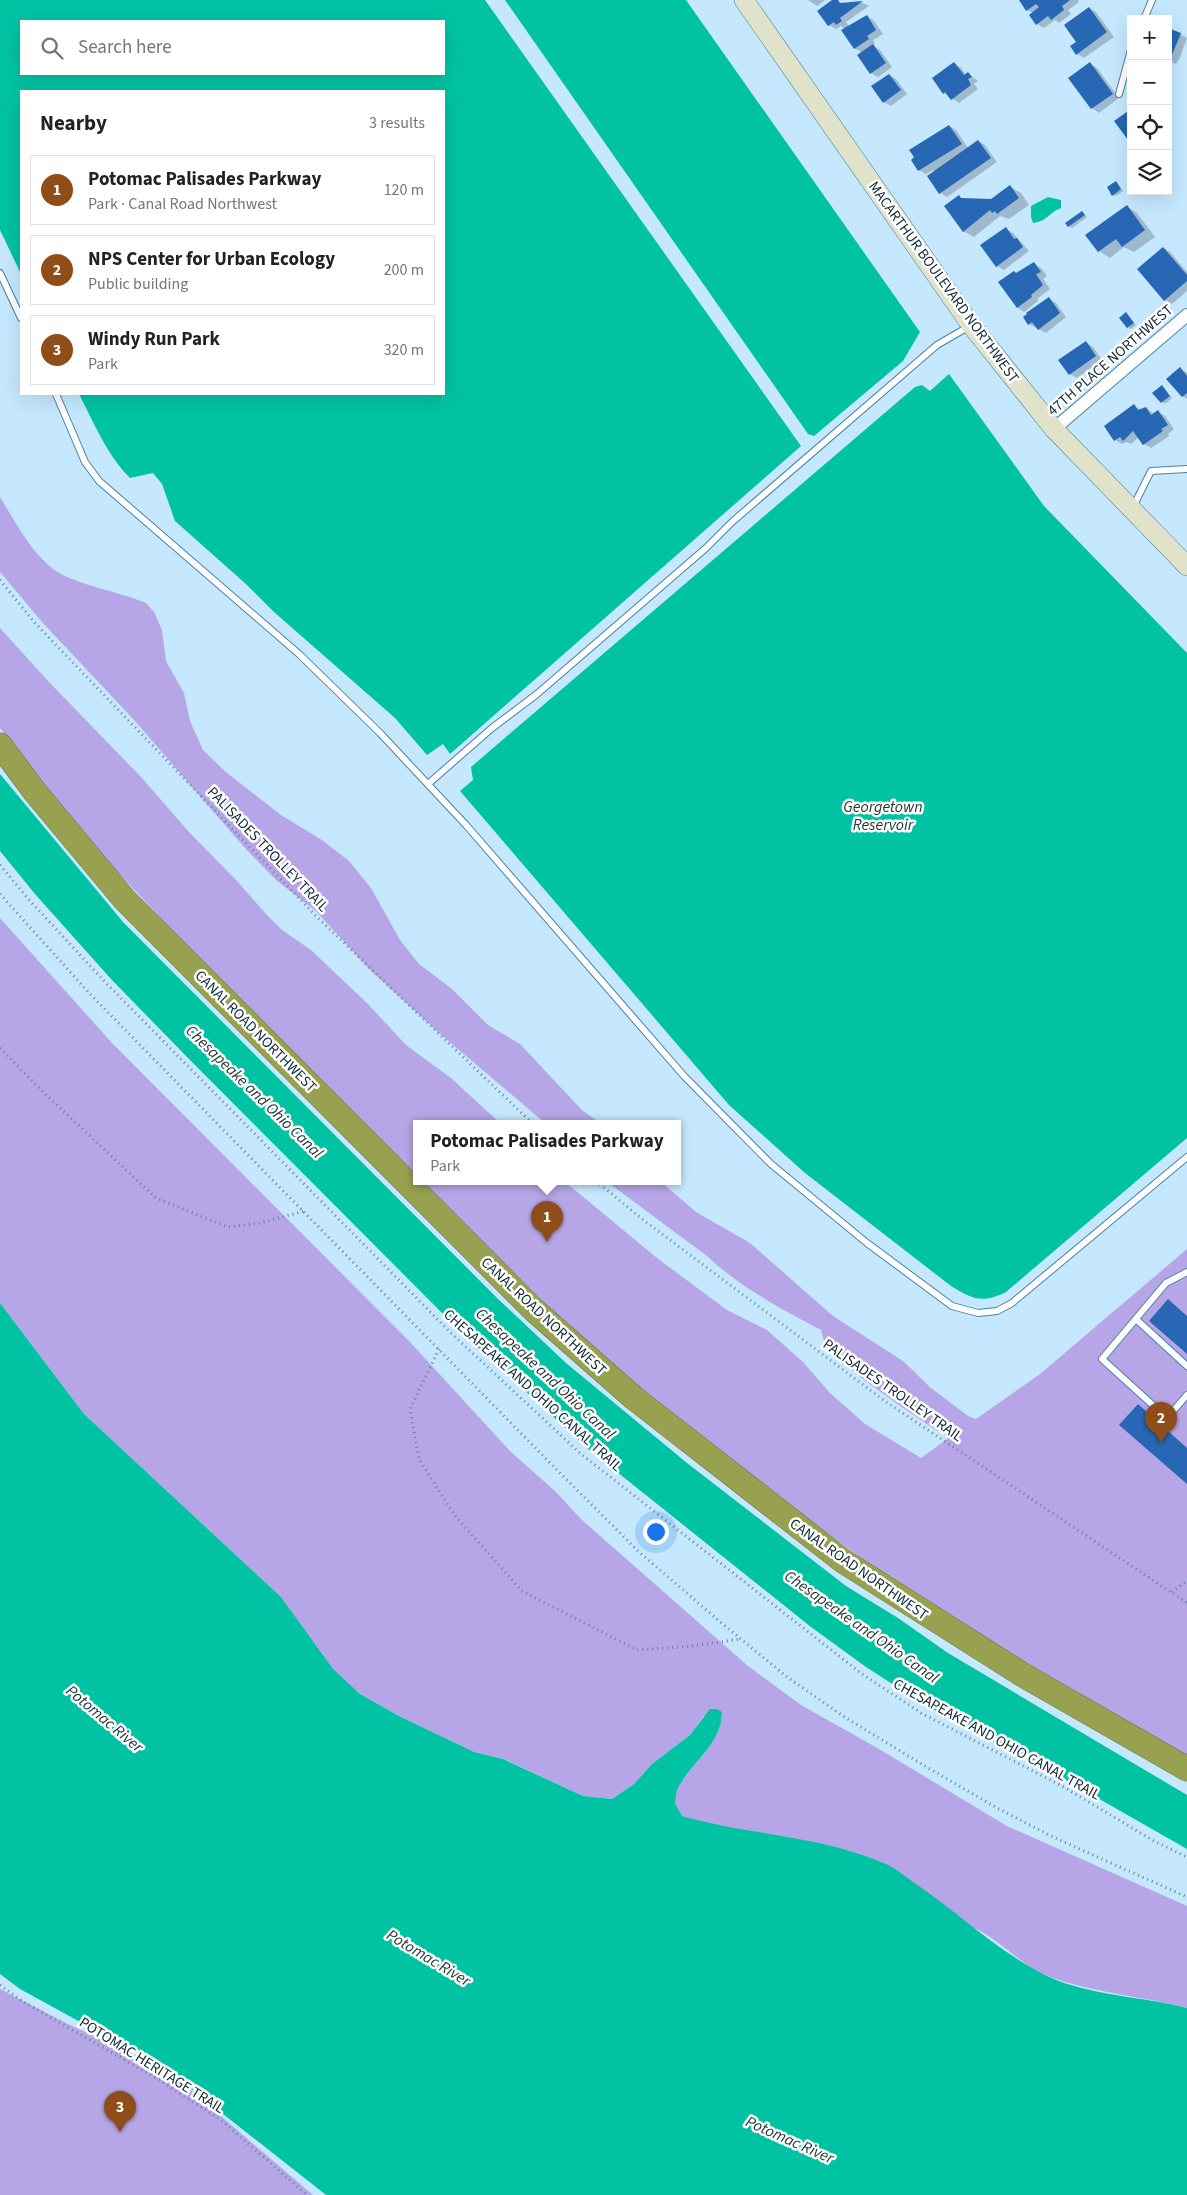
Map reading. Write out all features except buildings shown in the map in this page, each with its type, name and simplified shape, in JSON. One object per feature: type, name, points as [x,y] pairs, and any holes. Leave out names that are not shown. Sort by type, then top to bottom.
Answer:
[{"type":"highway","name":"CANAL ROAD NORTHWEST","points":[[0,745],[125,900],[527,1304],[602,1371],[744,1486],[850,1566],[1054,1694],[1187,1769]]},
{"type":"main road","name":"MACARTHUR BOULEVARD NORTHWEST","points":[[744,0],[972,325],[1054,429],[1187,566]]},
{"type":"street","name":"47TH PLACE NORTHWEST","points":[[1054,429],[1187,315]]},
{"type":"lane","points":[[1146,15],[1152,0]]},
{"type":"lane","points":[[1120,94],[1128,60]]},
{"type":"lane","points":[[0,272],[20,316]]},
{"type":"lane","points":[[428,784],[492,728],[537,694],[706,548],[732,522],[938,345],[972,325]]},
{"type":"lane","points":[[56,395],[85,462],[99,481],[298,654],[380,733],[428,784],[684,1076],[771,1164],[866,1243],[952,1306],[978,1313],[997,1311],[1012,1304],[1187,1157]]},
{"type":"lane","points":[[1131,510],[1151,471],[1187,469]]},
{"type":"lane","points":[[1187,1272],[1166,1283],[1137,1320],[1102,1359],[1167,1418],[1187,1395]]},
{"type":"lane","points":[[1137,1320],[1187,1366]]},
{"type":"path","name":"PALISADES TROLLEY TRAIL","points":[[0,580],[34,622],[316,916],[529,1120]]},
{"type":"path","name":"CHESAPEAKE AND OHIO CANAL TRAIL","points":[[0,866],[113,990],[451,1333],[581,1454],[862,1674],[921,1713],[1062,1786],[1154,1841],[1187,1857]]},
{"type":"path","points":[[0,894],[90,994],[639,1552],[740,1639],[787,1677],[846,1718],[997,1808],[1055,1838],[1187,1897]]},
{"type":"path","points":[[0,1048],[42,1092],[156,1198],[228,1227],[261,1223],[304,1211]]},
{"type":"path","name":"PALISADES TROLLEY TRAIL","points":[[601,1185],[642,1219],[886,1402],[1187,1602]]},
{"type":"path","points":[[439,1349],[410,1409],[419,1459],[455,1516],[522,1591],[637,1650],[692,1646],[740,1639]]},
{"type":"path","points":[[1172,1592],[1187,1581]]},
{"type":"path","name":"POTOMAC HERITAGE TRAIL","points":[[0,1985],[22,2000],[161,2080],[221,2120],[307,2195]]},
{"type":"shaded area","points":[[0,497],[30,545],[53,569],[72,579],[146,603],[154,612],[162,630],[166,661],[184,693],[190,721],[203,750],[227,773],[281,815],[322,840],[349,861],[371,888],[400,940],[419,964],[452,989],[488,1025],[520,1044],[582,1110],[596,1120],[541,1120],[439,1033],[369,969],[316,911],[276,880],[244,847],[135,721],[42,622],[0,572]]},
{"type":"shaded area","points":[[0,628],[282,930],[311,950],[368,1004],[406,1045],[451,1078],[497,1120],[413,1120],[413,1172],[197,957],[85,837],[0,728]]},
{"type":"shaded area","points":[[0,918],[112,1043],[410,1342],[511,1452],[555,1491],[582,1520],[748,1666],[801,1705],[879,1749],[1007,1826],[1187,1906],[1187,2008],[1101,1991],[1050,1977],[1030,1967],[993,1939],[974,1928],[908,1900],[706,1823],[682,1816],[675,1803],[677,1790],[684,1778],[712,1743],[721,1723],[722,1712],[704,1716],[690,1735],[652,1764],[634,1784],[612,1799],[583,1796],[504,1759],[474,1752],[399,1716],[360,1694],[333,1670],[281,1597],[84,1414],[0,1303]]},
{"type":"shaded area","points":[[426,1185],[569,1185],[657,1258],[727,1310],[767,1330],[803,1362],[830,1393],[865,1424],[921,1458],[950,1437],[936,1430],[893,1401],[842,1362],[824,1341],[821,1330],[747,1288],[611,1185],[665,1185],[696,1212],[750,1243],[833,1316],[903,1361],[931,1388],[968,1416],[976,1419],[1040,1374],[1187,1249],[1187,1756],[1041,1673],[872,1566],[656,1405],[564,1322]]},
{"type":"shaded area","points":[[0,1989],[68,2024],[166,2069],[313,2195],[0,2195]]},
{"type":"water","points":[[0,0],[485,0],[801,446],[450,754],[443,744],[427,755],[395,718],[274,612],[247,585],[175,521],[162,484],[153,473],[130,478],[114,459],[80,395],[445,395],[445,90],[20,90],[20,272],[0,230]]},
{"type":"water","points":[[505,0],[686,0],[920,332],[903,361],[814,436],[808,434]]},
{"type":"water","points":[[1048,197],[1061,200],[1061,208],[1042,221],[1033,223],[1031,206]]},
{"type":"water","name":"Georgetown Reservoir","points":[[949,374],[1044,506],[1187,653],[1187,1138],[1006,1292],[984,1299],[971,1297],[951,1286],[805,1173],[729,1105],[460,791],[473,780],[471,767],[915,387],[922,385],[930,391]]},
{"type":"water","name":"Chesapeake and Ohio Canal","points":[[0,774],[123,922],[496,1297],[566,1363],[687,1463],[846,1586],[898,1618],[948,1653],[1187,1795],[1187,1849],[1066,1780],[925,1705],[866,1667],[811,1627],[587,1448],[456,1327],[111,979],[35,894],[0,851]]},
{"type":"water","name":"Potomac River","points":[[0,1303],[84,1414],[281,1597],[333,1669],[360,1694],[399,1716],[474,1752],[503,1759],[583,1796],[612,1799],[634,1784],[652,1764],[690,1735],[710,1709],[717,1709],[722,1712],[717,1734],[677,1790],[675,1803],[682,1816],[832,1846],[881,1862],[894,1868],[995,1944],[1047,1976],[1063,1983],[1098,1992],[1187,2008],[1187,2195],[326,2195],[166,2069],[20,1989],[0,1974]]},
{"type":"place","name":"Potomac Palisades Parkway","points":[[547,1242]]},
{"type":"place","name":"NPS Center for Urban Ecology","points":[[1161,1443]]},
{"type":"place","name":"Windy Run Park","points":[[120,2132]]}]
